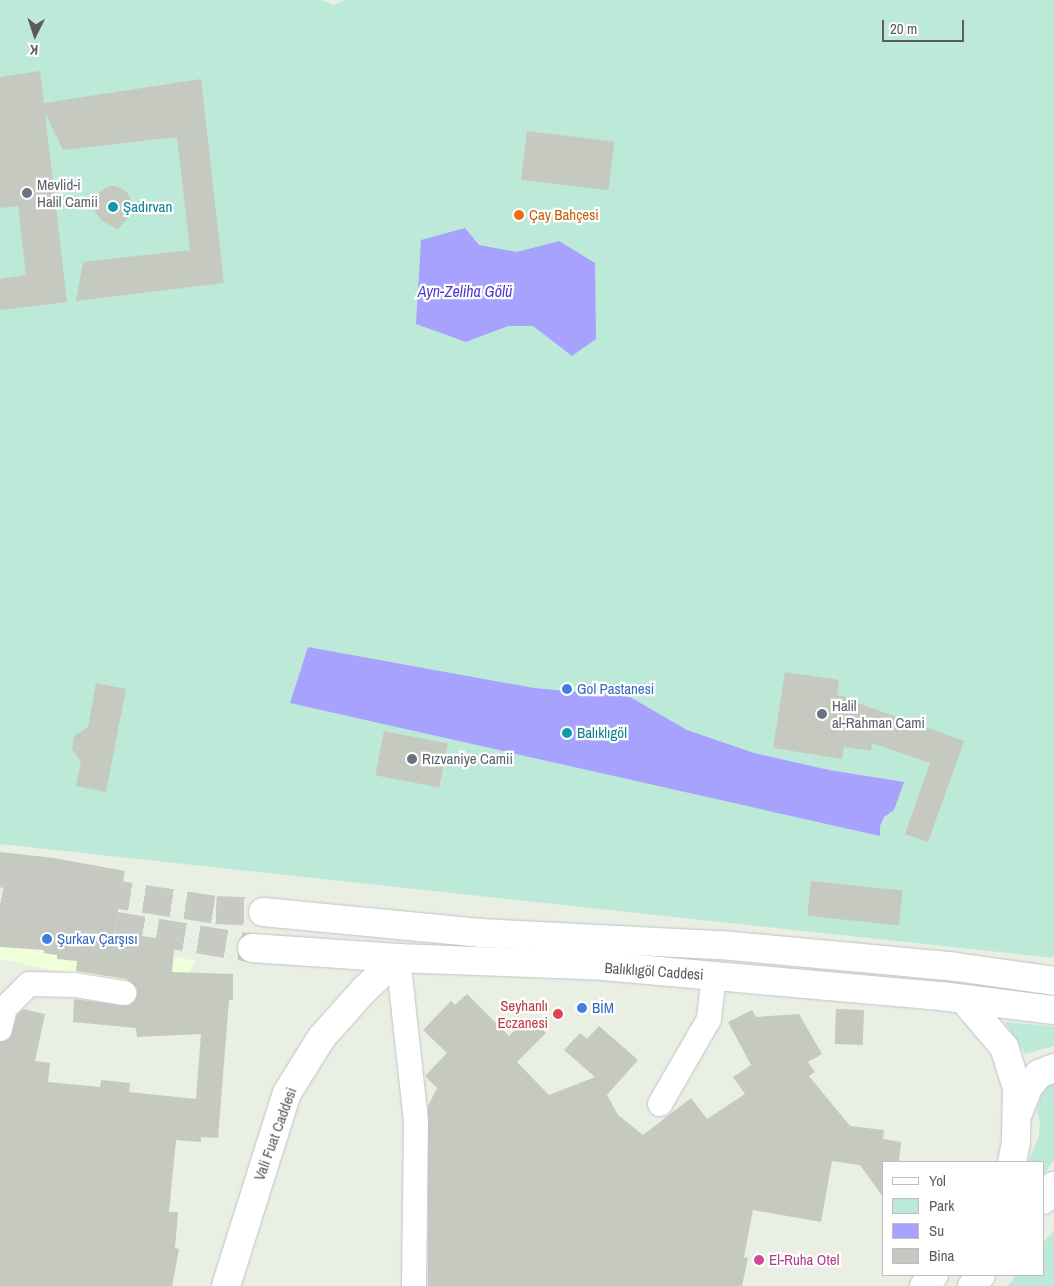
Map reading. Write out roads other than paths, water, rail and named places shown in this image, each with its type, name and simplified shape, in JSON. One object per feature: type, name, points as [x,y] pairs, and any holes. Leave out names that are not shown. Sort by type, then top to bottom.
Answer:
[{"type":"main road","name":"Balıklıgöl Caddesi","points":[[263,912],[480,934],[721,945],[956,967],[1054,981]]},
{"type":"main road","name":"Balıklıgöl Caddesi","points":[[252,948],[398,958],[603,966],[714,975],[1054,1010]]},
{"type":"main road","name":"Vali Fuat Caddesi","points":[[226,1286],[287,1093],[322,1037],[364,990],[398,958]]},
{"type":"main road","points":[[964,1000],[1004,1047],[1017,1088],[1016,1142],[1012,1161]]},
{"type":"main road","points":[[1016,1118],[1029,1086],[1039,1074],[1054,1068]]},
{"type":"main road","points":[[1044,1199],[1054,1186]]},
{"type":"main road","points":[[924,1286],[933,1276]]},
{"type":"main road","points":[[972,1286],[980,1276]]},
{"type":"street","points":[[398,958],[416,1122],[414,1286]]},
{"type":"street","points":[[660,1104],[709,1019],[714,975]]},
{"type":"street","points":[[0,1029],[5,1008],[29,984],[75,985],[124,993]]},
{"type":"water","name":"Ayn-Zeliha Gölü","points":[[465,228],[479,245],[517,252],[559,241],[595,263],[596,339],[572,356],[533,326],[508,326],[466,342],[416,324],[421,240]]},
{"type":"water","name":"Balıklıgöl","points":[[308,647],[534,688],[630,697],[687,730],[754,753],[829,770],[904,782],[894,810],[884,817],[880,826],[880,836],[290,703]]},
{"type":"tunnel","points":[[0,873],[61,886],[216,910],[263,912]]},
{"type":"tunnel","points":[[0,904],[74,919],[252,948]]},
{"type":"place","name":"Mevlid-i Halil Camii","points":[[27,193]]},
{"type":"place","name":"Şadırvan","points":[[113,207]]},
{"type":"place","name":"Çay Bahçesi","points":[[519,215]]},
{"type":"place","name":"Gol Pastanesi","points":[[567,689]]},
{"type":"place","name":"Halil al-Rahman Cami","points":[[822,714]]},
{"type":"place","name":"Balıklıgöl","points":[[567,733]]},
{"type":"place","name":"Rızvaniye Camii","points":[[412,759]]},
{"type":"place","name":"Şurkav Çarşısı","points":[[47,939]]},
{"type":"place","name":"BİM","points":[[582,1008]]},
{"type":"place","name":"Seyhanlı Eczanesi","points":[[558,1014]]},
{"type":"place","name":"El-Ruha Otel","points":[[759,1260]]}]
